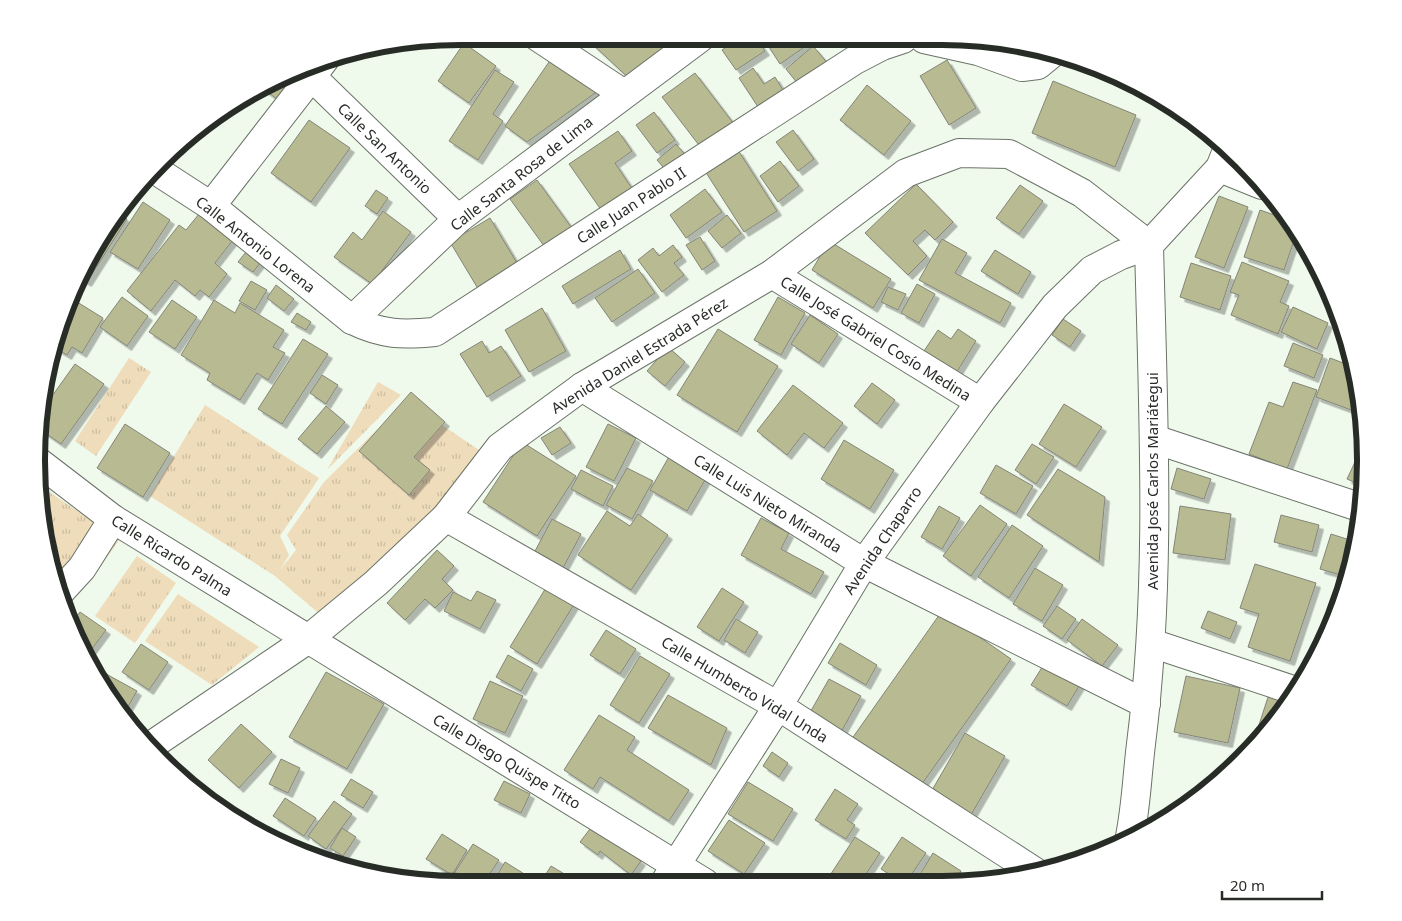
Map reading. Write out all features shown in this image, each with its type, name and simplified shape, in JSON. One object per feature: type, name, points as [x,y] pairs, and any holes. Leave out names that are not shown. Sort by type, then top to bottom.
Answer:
[{"type":"street","points":[[550,45],[624,94]]},
{"type":"street","name":"Calle Santa Rosa de Lima","points":[[352,320],[458,219],[690,45]]},
{"type":"street","name":"Calle Juan Pablo II","points":[[352,320],[372,329],[402,335],[435,332],[855,60],[885,45]]},
{"type":"street","points":[[953,45],[978,51],[1022,67],[1038,64],[1046,58]]},
{"type":"street","name":"Calle San Antonio","points":[[320,70],[458,219]]},
{"type":"street","points":[[211,206],[317,71]]},
{"type":"street","name":"Avenida Daniel Estrada Pérez","points":[[156,742],[307,640],[376,583],[446,517],[500,447],[582,387],[772,274],[906,173],[959,153],[1008,154],[1082,193],[1149,245]]},
{"type":"street","points":[[1149,245],[1224,158]]},
{"type":"street","name":"Calle Antonio Lorena","points":[[161,173],[211,206],[352,320]]},
{"type":"street","name":"Avenida Chaparro","points":[[671,873],[778,706],[864,563],[980,402],[1055,306],[1092,270],[1121,255],[1149,245]]},
{"type":"street","name":"Avenida José Carlos Mariátegui","points":[[1131,830],[1151,643],[1154,439],[1149,245]]},
{"type":"street","name":"Calle José Gabriel Cosío Medina","points":[[772,274],[980,402]]},
{"type":"street","name":"Calle Luis Nieto Miranda","points":[[582,387],[864,563],[1146,704]]},
{"type":"street","points":[[1154,439],[1354,505]]},
{"type":"street","name":"Calle Ricardo Palma","points":[[45,467],[113,519],[307,640]]},
{"type":"street","name":"Calle Humberto Vidal Unda","points":[[446,517],[778,706],[1028,867]]},
{"type":"street","points":[[65,587],[82,568],[113,519]]},
{"type":"street","name":"Calle Diego Quispe Titto","points":[[307,640],[671,873]]},
{"type":"street","points":[[1151,643],[1289,689]]},
{"type":"green space","points":[[129,358],[151,372],[96,456],[75,441]]},
{"type":"green space","points":[[378,382],[401,395],[327,470]]},
{"type":"green space","points":[[406,401],[485,454],[403,566],[322,616],[275,576],[150,496],[205,405],[319,478],[280,536],[289,555],[280,570],[296,550],[287,535],[324,482]]},
{"type":"green space","points":[[46,490],[120,539],[101,566],[65,586],[53,542]]},
{"type":"green space","points":[[137,556],[176,583],[135,643],[95,616]]},
{"type":"green space","points":[[178,594],[259,647],[212,685],[145,641]]},
{"type":"building","points":[[463,45],[467,45],[496,66],[469,103],[438,81]]},
{"type":"building","points":[[593,45],[671,45],[635,84]]},
{"type":"building","points":[[729,45],[761,45],[765,51],[736,70],[722,50]]},
{"type":"building","points":[[768,45],[807,45],[780,64]]},
{"type":"building","points":[[813,46],[830,66],[802,89],[786,69]]},
{"type":"building","points":[[551,59],[598,91],[527,142],[505,126]]},
{"type":"building","points":[[947,60],[976,108],[949,125],[920,76]]},
{"type":"building","points":[[753,68],[764,84],[775,77],[789,100],[764,116],[739,78]]},
{"type":"building","points":[[495,70],[514,82],[493,114],[503,121],[478,160],[449,141]]},
{"type":"building","points":[[695,73],[737,128],[705,153],[662,97]]},
{"type":"building","points":[[295,80],[280,101],[268,93]]},
{"type":"building","points":[[1053,81],[1136,115],[1115,167],[1032,133]]},
{"type":"building","points":[[867,85],[911,121],[884,155],[840,120]]},
{"type":"building","points":[[654,112],[675,140],[657,153],[636,125]]},
{"type":"building","points":[[309,120],[350,148],[311,202],[271,173]]},
{"type":"building","points":[[793,130],[814,159],[798,171],[776,142]]},
{"type":"building","points":[[618,131],[632,151],[615,163],[637,196],[606,217],[569,164]]},
{"type":"building","points":[[676,144],[689,159],[670,175],[657,160]]},
{"type":"building","points":[[738,150],[777,211],[744,232],[705,171]]},
{"type":"building","points":[[780,161],[799,186],[778,202],[760,176]]},
{"type":"building","points":[[537,180],[574,231],[547,250],[510,199]]},
{"type":"building","points":[[916,184],[953,222],[935,240],[925,230],[913,241],[927,256],[908,275],[865,233]]},
{"type":"building","points":[[1020,185],[1043,201],[1019,234],[996,218]]},
{"type":"building","points":[[705,189],[722,212],[686,238],[670,215]]},
{"type":"building","points":[[376,190],[388,198],[377,214],[365,206]]},
{"type":"building","points":[[1219,196],[1248,207],[1224,268],[1195,257]]},
{"type":"building","points":[[143,202],[170,220],[138,269],[110,252]]},
{"type":"building","points":[[1260,210],[1277,216],[1294,241],[1284,270],[1244,257]]},
{"type":"building","points":[[383,211],[411,232],[372,284],[334,257],[353,232],[362,240]]},
{"type":"building","points":[[199,214],[233,240],[215,263],[227,274],[209,297],[200,290],[195,296],[175,280],[151,311],[127,291],[179,225],[186,230]]},
{"type":"building","points":[[727,215],[741,233],[722,248],[708,231]]},
{"type":"building","points":[[124,217],[127,219],[87,282],[101,253]]},
{"type":"building","points":[[490,218],[520,268],[480,292],[450,242]]},
{"type":"building","points":[[700,237],[715,261],[702,270],[686,245]]},
{"type":"building","points":[[942,239],[967,253],[955,273],[1011,303],[1000,323],[919,280]]},
{"type":"building","points":[[829,241],[891,279],[873,308],[812,270]]},
{"type":"building","points":[[673,245],[682,257],[674,263],[684,275],[662,292],[638,260],[653,248],[659,256]]},
{"type":"building","points":[[620,250],[631,269],[573,304],[562,286]]},
{"type":"building","points":[[995,250],[1031,272],[1018,294],[981,271]]},
{"type":"building","points":[[246,252],[260,263],[253,272],[238,262]]},
{"type":"building","points":[[1242,262],[1289,281],[1280,302],[1289,306],[1278,334],[1231,315],[1239,295],[1230,292]]},
{"type":"building","points":[[1191,263],[1231,276],[1220,310],[1180,297]]},
{"type":"building","points":[[638,269],[655,293],[612,322],[595,298]]},
{"type":"building","points":[[251,281],[267,290],[255,310],[239,301]]},
{"type":"building","points":[[917,284],[935,294],[919,323],[901,313]]},
{"type":"building","points":[[276,285],[294,299],[284,311],[267,298]]},
{"type":"building","points":[[888,287],[906,294],[898,310],[881,302]]},
{"type":"building","points":[[122,297],[148,316],[127,346],[100,327]]},
{"type":"building","points":[[778,297],[805,313],[781,355],[754,340]]},
{"type":"building","points":[[172,300],[197,317],[175,349],[149,332]]},
{"type":"building","points":[[214,300],[235,313],[240,303],[284,330],[273,347],[285,353],[268,380],[257,373],[240,400],[207,380],[210,373],[181,355]]},
{"type":"building","points":[[77,302],[103,318],[82,353],[72,347],[67,355],[60,351]]},
{"type":"building","points":[[1293,307],[1328,323],[1317,349],[1281,332]]},
{"type":"building","points":[[542,308],[566,351],[529,372],[505,330]]},
{"type":"building","points":[[297,313],[311,322],[306,330],[291,322]]},
{"type":"building","points":[[810,315],[838,334],[819,363],[791,344]]},
{"type":"building","points":[[1063,319],[1081,331],[1070,347],[1052,335]]},
{"type":"building","points":[[718,329],[778,366],[737,432],[677,395]]},
{"type":"building","points":[[958,329],[976,341],[955,375],[922,354],[938,330],[951,339]]},
{"type":"building","points":[[303,339],[328,354],[282,424],[258,409]]},
{"type":"building","points":[[482,341],[489,353],[501,346],[521,376],[487,397],[460,354]]},
{"type":"building","points":[[1293,343],[1323,355],[1314,378],[1284,366]]},
{"type":"building","points":[[668,347],[685,362],[665,386],[647,371]]},
{"type":"building","points":[[1330,358],[1345,364],[1354,411],[1316,397]]},
{"type":"building","points":[[75,364],[104,384],[61,444],[46,434],[50,399]]},
{"type":"building","points":[[322,375],[338,385],[326,404],[310,393]]},
{"type":"building","points":[[1293,382],[1317,390],[1287,469],[1249,454],[1269,402],[1283,407]]},
{"type":"building","points":[[872,383],[895,400],[877,424],[854,406]]},
{"type":"building","points":[[793,385],[843,423],[824,448],[804,433],[787,455],[757,431]]},
{"type":"building","points":[[411,392],[445,422],[414,457],[430,470],[409,495],[359,451]]},
{"type":"building","points":[[1064,404],[1102,427],[1076,467],[1039,444]]},
{"type":"building","points":[[326,406],[345,422],[317,454],[298,439]]},
{"type":"building","points":[[125,424],[170,453],[143,497],[97,468]]},
{"type":"building","points":[[608,424],[636,438],[614,481],[586,467]]},
{"type":"building","points":[[560,427],[571,443],[552,455],[541,438]]},
{"type":"building","points":[[844,440],[894,470],[870,509],[821,479]]},
{"type":"building","points":[[522,442],[576,476],[537,536],[483,502]]},
{"type":"building","points":[[1032,444],[1054,457],[1036,484],[1015,470]]},
{"type":"building","points":[[674,448],[711,470],[687,511],[650,490]]},
{"type":"building","points":[[1357,458],[1356,483],[1347,479]]},
{"type":"building","points":[[996,465],[1033,486],[1016,514],[980,493]]},
{"type":"building","points":[[627,468],[653,481],[632,519],[606,505]]},
{"type":"building","points":[[1177,468],[1211,479],[1204,499],[1171,489]]},
{"type":"building","points":[[1058,469],[1105,497],[1099,562],[1027,515]]},
{"type":"building","points":[[581,470],[613,486],[603,506],[571,489]]},
{"type":"building","points":[[980,505],[1007,524],[971,576],[943,556]]},
{"type":"building","points":[[939,506],[960,518],[942,549],[921,537]]},
{"type":"building","points":[[1180,506],[1231,514],[1225,560],[1173,553]]},
{"type":"building","points":[[607,511],[630,526],[638,514],[668,535],[631,590],[578,555]]},
{"type":"building","points":[[1281,515],[1319,525],[1312,552],[1274,542]]},
{"type":"building","points":[[761,518],[789,533],[781,549],[824,572],[811,594],[741,555]]},
{"type":"building","points":[[552,519],[581,534],[563,568],[534,553]]},
{"type":"building","points":[[1012,525],[1043,546],[1009,598],[978,577]]},
{"type":"building","points":[[1331,534],[1349,540],[1341,575],[1320,569]]},
{"type":"building","points":[[437,550],[454,566],[442,579],[453,590],[435,608],[425,599],[405,620],[387,603]]},
{"type":"building","points":[[1255,564],[1316,583],[1290,661],[1248,647],[1259,614],[1240,608]]},
{"type":"building","points":[[1035,568],[1063,585],[1042,621],[1013,604]]},
{"type":"building","points":[[547,586],[575,603],[537,664],[510,647]]},
{"type":"building","points":[[722,588],[744,602],[719,641],[697,627]]},
{"type":"building","points":[[477,591],[496,600],[480,629],[444,611],[453,592],[471,601]]},
{"type":"building","points":[[1057,606],[1076,619],[1062,639],[1043,626]]},
{"type":"building","points":[[942,611],[1011,659],[919,788],[851,740]]},
{"type":"building","points":[[1208,611],[1237,622],[1230,639],[1201,628]]},
{"type":"building","points":[[80,612],[106,630],[91,650],[88,644],[76,617]]},
{"type":"building","points":[[736,619],[758,632],[745,653],[724,640]]},
{"type":"building","points":[[1082,619],[1118,645],[1102,666],[1067,640]]},
{"type":"building","points":[[606,630],[636,649],[620,674],[590,655]]},
{"type":"building","points":[[840,643],[877,665],[866,685],[828,663]]},
{"type":"building","points":[[141,644],[168,662],[149,690],[122,672]]},
{"type":"building","points":[[508,655],[533,669],[521,691],[496,677]]},
{"type":"building","points":[[640,656],[670,674],[639,723],[610,705]]},
{"type":"building","points":[[1046,661],[1081,683],[1067,706],[1031,685]]},
{"type":"building","points":[[326,672],[384,704],[347,769],[289,737]]},
{"type":"building","points":[[104,673],[137,691],[127,708]]},
{"type":"building","points":[[1186,676],[1240,688],[1228,743],[1174,732]]},
{"type":"building","points":[[829,679],[861,696],[840,734],[808,716]]},
{"type":"building","points":[[490,681],[523,696],[505,733],[473,719]]},
{"type":"building","points":[[1272,685],[1287,691],[1271,713],[1257,730]]},
{"type":"building","points":[[668,695],[727,728],[711,765],[648,728]]},
{"type":"building","points":[[599,715],[635,737],[627,750],[689,790],[669,821],[600,777],[593,789],[564,770]]},
{"type":"building","points":[[241,724],[272,752],[239,788],[208,760]]},
{"type":"building","points":[[965,733],[1005,756],[971,815],[931,792]]},
{"type":"building","points":[[772,752],[788,763],[779,777],[763,766]]},
{"type":"building","points":[[281,759],[300,768],[288,793],[269,784]]},
{"type":"building","points":[[351,779],[373,792],[363,808],[341,795]]},
{"type":"building","points":[[504,781],[530,794],[521,813],[494,800]]},
{"type":"building","points":[[748,782],[793,809],[773,841],[728,814]]},
{"type":"building","points":[[835,789],[858,804],[847,820],[855,825],[846,839],[815,820]]},
{"type":"building","points":[[285,798],[316,818],[304,836],[273,816]]},
{"type":"building","points":[[334,801],[352,814],[326,849],[308,836]]},
{"type":"building","points":[[729,820],[765,843],[744,874],[708,851]]},
{"type":"building","points":[[593,825],[641,861],[631,875],[600,851],[598,855],[580,842]]},
{"type":"building","points":[[342,828],[356,837],[343,856],[330,848]]},
{"type":"building","points":[[442,834],[467,850],[452,875],[426,859]]},
{"type":"building","points":[[855,837],[880,853],[865,876],[830,876]]},
{"type":"building","points":[[902,837],[926,853],[910,876],[892,876],[881,869]]},
{"type":"building","points":[[473,844],[499,860],[488,876],[453,876]]},
{"type":"building","points":[[933,853],[961,871],[958,875],[919,876]]},
{"type":"building","points":[[505,862],[526,875],[525,876],[497,876]]},
{"type":"building","points":[[551,866],[568,876],[545,876]]}]
